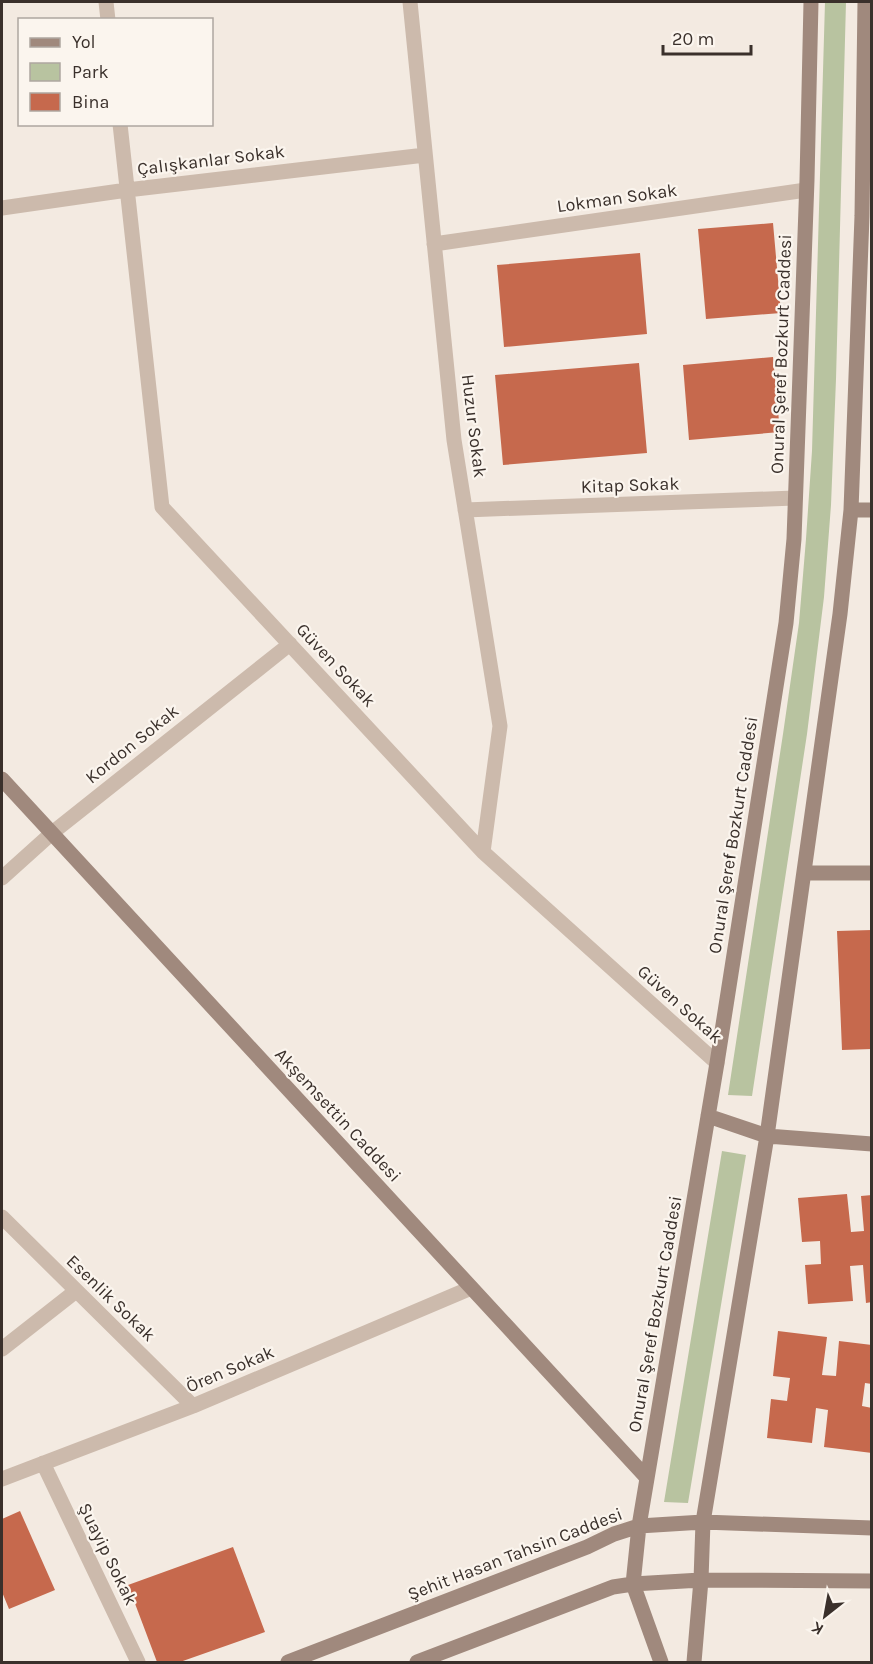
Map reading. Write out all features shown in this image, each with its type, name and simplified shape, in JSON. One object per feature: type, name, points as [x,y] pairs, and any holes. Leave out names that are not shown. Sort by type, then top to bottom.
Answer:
[{"type":"main road","name":"Onural Şeref Bozkurt Caddesi","points":[[661,1662],[633,1584],[639,1526],[717,1063],[786,623],[794,539],[810,2]]},
{"type":"main road","points":[[694,1662],[703,1522],[767,1136],[840,614],[851,510],[866,216],[865,2]]},
{"type":"main road","points":[[851,510],[872,510]]},
{"type":"main road","name":"Akşemsettin Caddesi","points":[[2,779],[647,1478]]},
{"type":"main road","points":[[804,873],[872,873]]},
{"type":"main road","points":[[708,1116],[767,1136],[872,1144]]},
{"type":"main road","name":"Şehit Hasan Tahsin Caddesi","points":[[288,1662],[639,1526],[703,1522],[872,1528]]},
{"type":"main road","points":[[417,1662],[614,1587],[701,1580],[872,1581]]},
{"type":"street","points":[[106,2],[108,18]]},
{"type":"street","name":"Huzur Sokak","points":[[410,2],[454,440],[500,726],[483,852]]},
{"type":"street","name":"Güven Sokak","points":[[120,126],[162,507],[483,852],[717,1063]]},
{"type":"street","name":"Çalışkanlar Sokak","points":[[2,208],[127,190],[425,155]]},
{"type":"street","name":"Lokman Sokak","points":[[434,244],[806,190]]},
{"type":"street","name":"Kitap Sokak","points":[[465,510],[795,498]]},
{"type":"street","name":"Kordon Sokak","points":[[2,878],[52,833],[290,644]]},
{"type":"street","name":"Esenlik Sokak","points":[[2,1217],[193,1406]]},
{"type":"street","name":"Ören Sokak","points":[[2,1479],[193,1406],[471,1288]]},
{"type":"street","points":[[2,1349],[76,1291]]},
{"type":"street","name":"Şuayip Sokak","points":[[43,1463],[138,1662]]},
{"type":"green space","points":[[825,2],[846,2],[836,379],[831,505],[824,597],[807,734],[752,1096],[728,1095],[799,623],[812,451]]},
{"type":"green space","points":[[722,1151],[746,1155],[688,1503],[664,1502]]},
{"type":"building","points":[[773,223],[781,313],[706,319],[698,229]]},
{"type":"building","points":[[640,253],[647,334],[504,347],[497,265]]},
{"type":"building","points":[[773,357],[780,432],[689,440],[683,365]]},
{"type":"building","points":[[639,363],[647,453],[503,465],[495,375]]},
{"type":"building","points":[[872,930],[872,1049],[842,1050],[837,931]]},
{"type":"building","points":[[847,1194],[851,1232],[864,1231],[861,1196],[872,1195],[872,1302],[866,1303],[863,1265],[850,1266],[853,1301],[808,1304],[805,1265],[821,1264],[820,1241],[802,1242],[798,1198]]},
{"type":"building","points":[[778,1331],[827,1337],[822,1375],[836,1376],[839,1341],[872,1345],[872,1384],[865,1383],[862,1406],[872,1408],[872,1453],[824,1447],[828,1410],[816,1408],[812,1443],[767,1438],[771,1399],[787,1401],[790,1378],[773,1376]]},
{"type":"building","points":[[20,1511],[55,1590],[9,1609],[2,1592],[2,1519]]},
{"type":"building","points":[[233,1547],[265,1632],[180,1662],[157,1662],[128,1585]]}]
